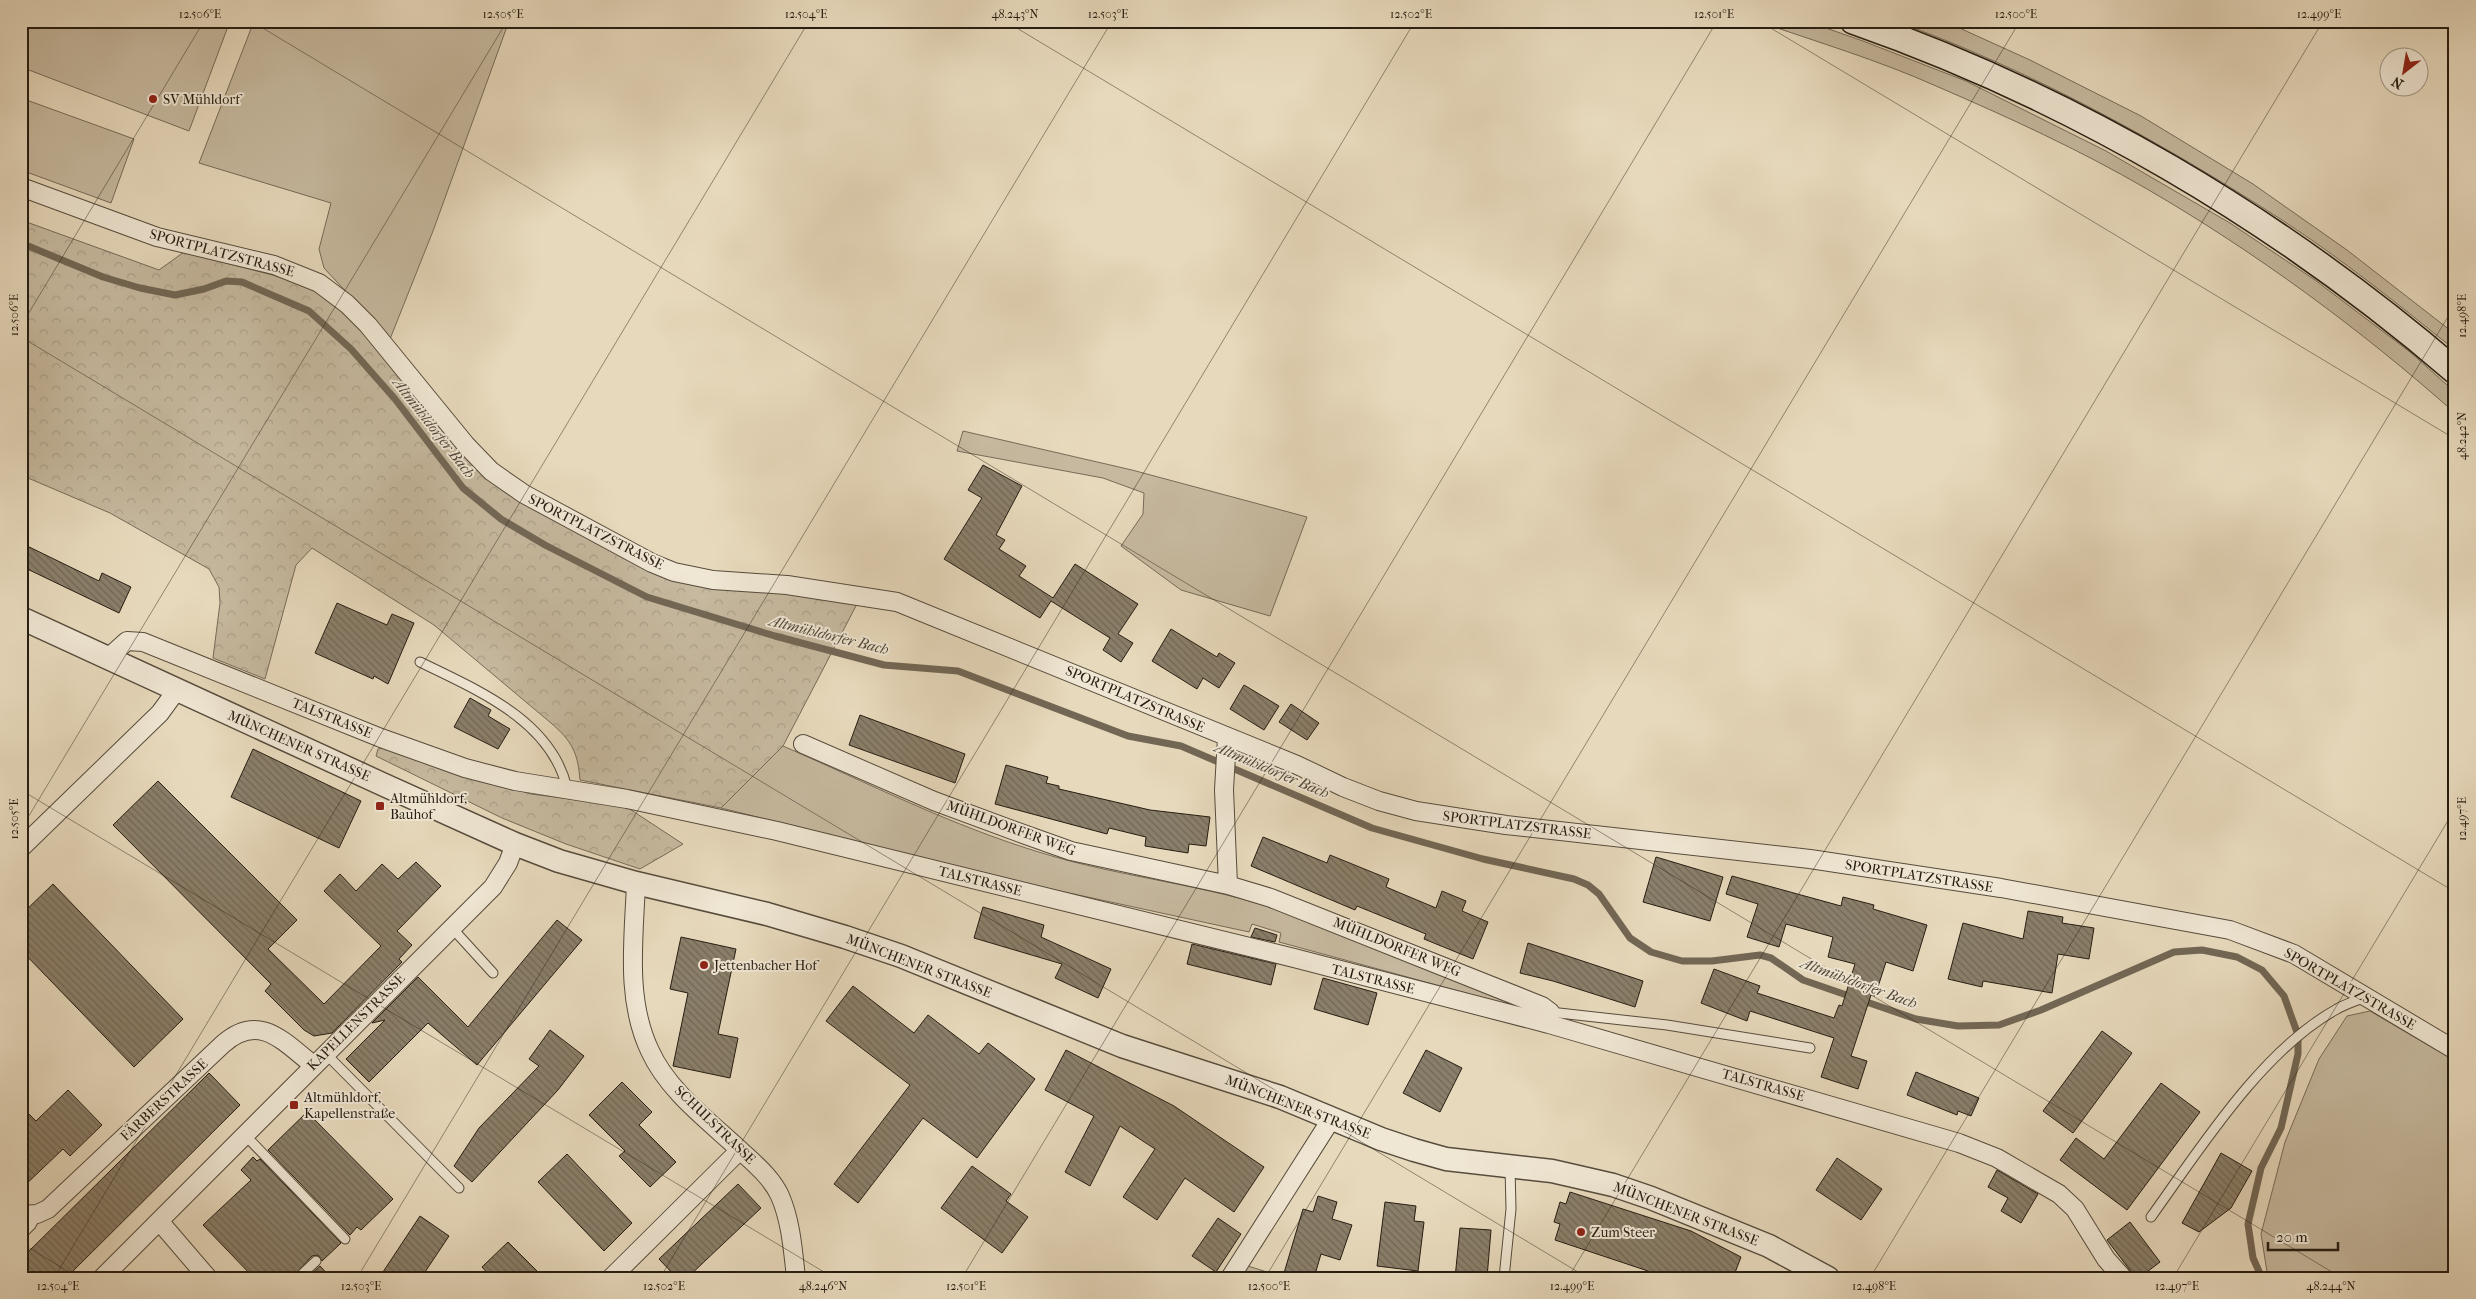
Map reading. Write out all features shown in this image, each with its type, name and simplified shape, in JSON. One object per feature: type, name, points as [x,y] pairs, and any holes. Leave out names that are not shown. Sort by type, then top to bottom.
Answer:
[{"type":"main road","points":[[1853,21],[1969,65],[2038,97],[2102,130],[2174,171],[2314,262],[2392,320],[2455,371]]},
{"type":"street","name":"SPORTPLATZSTRASSE","points":[[21,187],[157,237],[274,265],[318,283],[347,304],[368,325],[466,445],[492,471],[524,494],[652,564],[674,572],[713,580],[787,586],[897,602],[1226,743],[1297,765],[1352,790],[1416,811],[1506,825],[1810,859],[2010,890],[2230,930],[2294,954],[2455,1050]]},
{"type":"street","name":"MÜNCHENER STRASSE","points":[[21,618],[515,844],[559,861],[636,883],[767,914],[845,937],[901,956],[1122,1046],[1280,1097],[1381,1139],[1446,1159],[1582,1177],[1651,1198],[1768,1246],[1828,1278]]},
{"type":"street","name":"TALSTRASSE","points":[[108,658],[127,641],[143,642],[381,738],[465,768],[515,781],[628,799],[776,831],[1294,958],[1549,1018],[1959,1143],[1997,1158],[2043,1184],[2075,1209],[2106,1259],[2123,1278]]},
{"type":"street","points":[[21,848],[160,713],[176,690]]},
{"type":"street","points":[[1226,743],[1224,790],[1228,885]]},
{"type":"street","name":"MÜHLDORFER WEG","points":[[803,744],[961,812],[1072,851],[1228,885],[1321,916],[1531,1001],[1549,1018]]},
{"type":"street","name":"KAPELLENSTRASSE","points":[[102,1278],[493,887],[508,863],[515,844]]},
{"type":"street","name":"SCHULSTRASSE","points":[[636,883],[634,992],[640,1022],[650,1051],[683,1097],[757,1166],[780,1195],[792,1241],[796,1278]]},
{"type":"street","name":"FÄRBERSTRASSE","points":[[29,1215],[48,1209],[240,1031],[258,1029],[272,1034],[313,1065]]},
{"type":"street","points":[[1230,1278],[1332,1118]]},
{"type":"street","points":[[611,1278],[740,1150]]},
{"type":"street","points":[[160,1222],[208,1278]]},
{"type":"lane","points":[[420,662],[480,691],[522,720],[554,753],[563,772],[567,788]]},
{"type":"lane","points":[[452,928],[493,973]]},
{"type":"lane","points":[[2151,1218],[2252,1081],[2311,1026],[2337,1008],[2365,997]]},
{"type":"lane","points":[[1549,1018],[1696,1030],[1810,1048]]},
{"type":"lane","points":[[325,1053],[459,1188]]},
{"type":"lane","points":[[245,1135],[345,1240]]},
{"type":"lane","points":[[1504,1278],[1511,1209],[1510,1167]]},
{"type":"lane","points":[[21,1235],[31,1225],[29,1215]]},
{"type":"lane","points":[[298,1278],[316,1261]]},
{"type":"green space","name":"SV Mühldorf","points":[[21,21],[230,21],[189,131],[21,67]]},
{"type":"green space","points":[[254,21],[509,21],[433,231],[390,339],[324,268],[319,249],[331,203],[199,163]]},
{"type":"green space","points":[[1757,21],[1806,21],[1863,41],[1966,81],[2106,151],[2230,223],[2315,280],[2410,352],[2455,392],[2455,413],[2345,322],[2307,294],[2228,239],[2147,189],[2043,134],[1914,77]]},
{"type":"green space","points":[[1895,21],[1944,21],[2030,60],[2141,116],[2253,184],[2347,250],[2455,334],[2455,350],[2326,250],[2282,220],[2190,163],[2045,85],[1946,40]]},
{"type":"green space","points":[[21,98],[134,139],[111,203],[21,170]]},
{"type":"green space","points":[[21,220],[159,270],[184,252],[303,283],[322,292],[355,320],[494,483],[532,508],[603,547],[645,567],[790,594],[858,602],[783,746],[721,808],[580,780],[578,762],[573,748],[551,723],[434,625],[312,548],[296,565],[265,679],[213,658],[220,603],[219,587],[209,569],[110,513],[21,475]]},
{"type":"green space","points":[[963,431],[1132,470],[1307,517],[1270,616],[1181,590],[1121,546],[1143,514],[1144,493],[1103,478],[957,451]]},
{"type":"green space","points":[[783,746],[943,817],[1009,842],[1072,862],[1257,903],[1346,935],[1522,1006],[1521,1008],[1279,942],[1281,933],[1252,924],[1249,932],[1046,888],[721,808]]},
{"type":"green space","points":[[388,747],[449,770],[531,794],[625,806],[683,844],[640,869],[566,844],[502,818],[376,756],[378,749]]},
{"type":"green space","points":[[2370,1011],[2455,1061],[2455,1258],[2443,1278],[2268,1278],[2261,1234],[2285,1142],[2319,1059],[2347,1016]]},
{"type":"green space","points":[[1248,1266],[1286,1278],[1241,1278]]},
{"type":"building","points":[[983,465],[1022,486],[996,535],[1005,540],[999,549],[1026,566],[1019,576],[1053,598],[1075,564],[1138,604],[1118,634],[1133,643],[1121,662],[1103,650],[1110,638],[1051,601],[1040,618],[944,559],[982,498],[968,490]]},
{"type":"building","points":[[21,543],[99,581],[102,573],[131,587],[119,613],[21,566]]},
{"type":"building","points":[[337,603],[387,625],[392,614],[414,623],[388,684],[374,676],[373,679],[315,653]]},
{"type":"building","points":[[1171,629],[1217,657],[1219,653],[1235,663],[1219,688],[1203,678],[1197,689],[1152,661]]},
{"type":"building","points":[[1244,685],[1279,706],[1264,730],[1230,709]]},
{"type":"building","points":[[470,698],[491,710],[488,716],[510,729],[498,749],[454,727]]},
{"type":"building","points":[[1291,704],[1319,723],[1307,740],[1279,722]]},
{"type":"building","points":[[860,715],[965,754],[955,783],[849,745]]},
{"type":"building","points":[[253,749],[361,801],[339,848],[231,797]]},
{"type":"building","points":[[1006,765],[1048,777],[1046,783],[1059,786],[1059,789],[1150,810],[1210,817],[1206,846],[1189,844],[1188,853],[1145,846],[1146,837],[1109,828],[1107,834],[995,804]]},
{"type":"building","points":[[158,781],[297,920],[268,949],[324,1004],[381,946],[324,891],[340,874],[356,891],[382,864],[398,879],[416,862],[441,886],[397,931],[412,945],[399,959],[402,962],[332,1033],[314,1036],[304,1030],[265,991],[271,984],[113,825]]},
{"type":"building","points":[[1263,837],[1327,863],[1330,855],[1389,879],[1386,887],[1436,908],[1442,891],[1466,901],[1462,911],[1488,922],[1473,959],[1424,939],[1426,934],[1357,906],[1355,910],[1251,866]]},
{"type":"building","points":[[1656,857],[1723,877],[1710,921],[1643,902]]},
{"type":"building","points":[[1732,876],[1841,906],[1843,897],[1874,905],[1873,909],[1927,925],[1913,971],[1886,962],[1875,996],[1871,995],[1851,1056],[1867,1061],[1858,1089],[1821,1077],[1834,1038],[1750,1011],[1747,1021],[1701,1003],[1714,969],[1760,986],[1757,993],[1834,1018],[1839,1005],[1842,1006],[1855,964],[1828,957],[1833,937],[1786,924],[1779,947],[1747,937],[1758,904],[1726,894]]},
{"type":"building","points":[[53,884],[183,1019],[134,1067],[21,950],[21,915]]},
{"type":"building","points":[[983,907],[1044,925],[1041,937],[1111,969],[1098,998],[1055,978],[1062,964],[974,938]]},
{"type":"building","points":[[2028,911],[2063,917],[2062,923],[2094,928],[2089,959],[2058,954],[2052,993],[1983,981],[1982,987],[1948,979],[1963,923],[2023,939]]},
{"type":"building","points":[[557,920],[582,940],[477,1065],[428,1023],[369,1082],[346,1059],[385,1020],[372,1023],[418,977],[468,1027]]},
{"type":"building","points":[[1255,928],[1277,935],[1275,942],[1251,937]]},
{"type":"building","points":[[681,937],[736,949],[718,1034],[738,1038],[730,1078],[673,1066],[688,993],[670,989]]},
{"type":"building","points":[[1528,943],[1643,981],[1635,1007],[1553,981],[1520,973]]},
{"type":"building","points":[[1192,944],[1276,964],[1271,985],[1187,964]]},
{"type":"building","points":[[1323,978],[1377,993],[1368,1025],[1314,1009]]},
{"type":"building","points":[[853,986],[914,1033],[928,1015],[979,1054],[988,1043],[1035,1079],[977,1158],[923,1118],[858,1203],[834,1184],[910,1085],[826,1021]]},
{"type":"building","points":[[550,1030],[584,1056],[558,1090],[472,1182],[454,1166],[479,1128],[539,1066],[529,1059]]},
{"type":"building","points":[[2102,1031],[2132,1053],[2073,1133],[2043,1111]]},
{"type":"building","points":[[1066,1050],[1174,1106],[1264,1167],[1234,1212],[1185,1178],[1157,1220],[1123,1197],[1155,1149],[1120,1126],[1090,1186],[1065,1172],[1094,1116],[1045,1090]]},
{"type":"building","points":[[1426,1050],[1462,1068],[1440,1112],[1403,1093]]},
{"type":"building","points":[[1916,1072],[1979,1098],[1971,1116],[1958,1111],[1957,1115],[1907,1095]]},
{"type":"building","points":[[209,1073],[240,1105],[66,1278],[21,1278],[21,1259]]},
{"type":"building","points":[[622,1082],[652,1112],[639,1125],[676,1162],[650,1187],[619,1156],[625,1151],[589,1115]]},
{"type":"building","points":[[2161,1083],[2200,1112],[2127,1210],[2060,1160],[2076,1138],[2104,1159]]},
{"type":"building","points":[[68,1090],[102,1125],[70,1156],[63,1149],[21,1189],[21,1106],[36,1121]]},
{"type":"building","points":[[307,1112],[393,1199],[361,1230],[357,1227],[350,1235],[268,1150]]},
{"type":"building","points":[[2221,1153],[2252,1171],[2231,1208],[2199,1232],[2182,1223]]},
{"type":"building","points":[[567,1154],[632,1223],[604,1251],[538,1182]]},
{"type":"building","points":[[253,1157],[257,1161],[260,1159],[341,1243],[322,1261],[318,1255],[312,1256],[292,1278],[254,1278],[203,1225],[251,1180],[241,1170]]},
{"type":"building","points":[[1837,1158],[1882,1189],[1861,1220],[1816,1190]]},
{"type":"building","points":[[972,1166],[1011,1194],[1006,1201],[1028,1217],[1002,1253],[941,1208]]},
{"type":"building","points":[[1997,1170],[2038,1194],[2021,1223],[2001,1211],[2008,1198],[1988,1187]]},
{"type":"building","points":[[738,1184],[761,1208],[687,1278],[677,1278],[659,1259]]},
{"type":"building","points":[[1570,1192],[1691,1231],[1741,1257],[1733,1278],[1669,1278],[1555,1240],[1560,1224],[1554,1222],[1560,1202],[1566,1204]]},
{"type":"building","points":[[1318,1196],[1337,1202],[1332,1219],[1352,1225],[1340,1260],[1321,1254],[1314,1278],[1300,1278],[1284,1273],[1303,1209],[1313,1212]]},
{"type":"building","points":[[1385,1202],[1416,1206],[1414,1221],[1424,1222],[1418,1271],[1377,1266]]},
{"type":"building","points":[[420,1216],[449,1236],[421,1278],[379,1278]]},
{"type":"building","points":[[1218,1218],[1241,1234],[1216,1272],[1192,1256]]},
{"type":"building","points":[[2130,1222],[2160,1262],[2139,1278],[2136,1278],[2107,1240]]},
{"type":"building","points":[[1460,1228],[1491,1230],[1487,1278],[1455,1278]]},
{"type":"building","points":[[508,1242],[544,1278],[492,1278],[482,1267]]},
{"type":"building","points":[[320,1266],[331,1278],[307,1278]]},
{"type":"waterway","name":"Altmühldorfer Bach","points":[[21,243],[103,277],[140,288],[175,295],[204,289],[226,281],[242,282],[309,311],[351,349],[395,399],[463,488],[501,519],[545,545],[647,597],[775,636],[884,665],[958,671],[1128,736],[1181,746],[1372,828],[1483,859],[1574,879],[1588,885],[1599,894],[1630,938],[1651,952],[1682,961],[1712,961],[1760,955],[1771,958],[1803,980],[1916,1019],[1958,1026],[1999,1025],[2041,1010],[2174,952],[2202,950],[2237,957],[2262,970],[2284,996],[2298,1035],[2298,1054],[2281,1128],[2261,1168],[2248,1224],[2253,1258],[2262,1278]]},
{"type":"place","name":"SV Mühldorf","points":[[153,99]]},
{"type":"place","name":"Altmühldorf, Bauhof","points":[[380,806]]},
{"type":"place","name":"Jettenbacher Hof","points":[[704,965]]},
{"type":"place","name":"Altmühldorf, Kapellenstraße","points":[[294,1105]]},
{"type":"place","name":"Zum Steer","points":[[1581,1232]]}]
